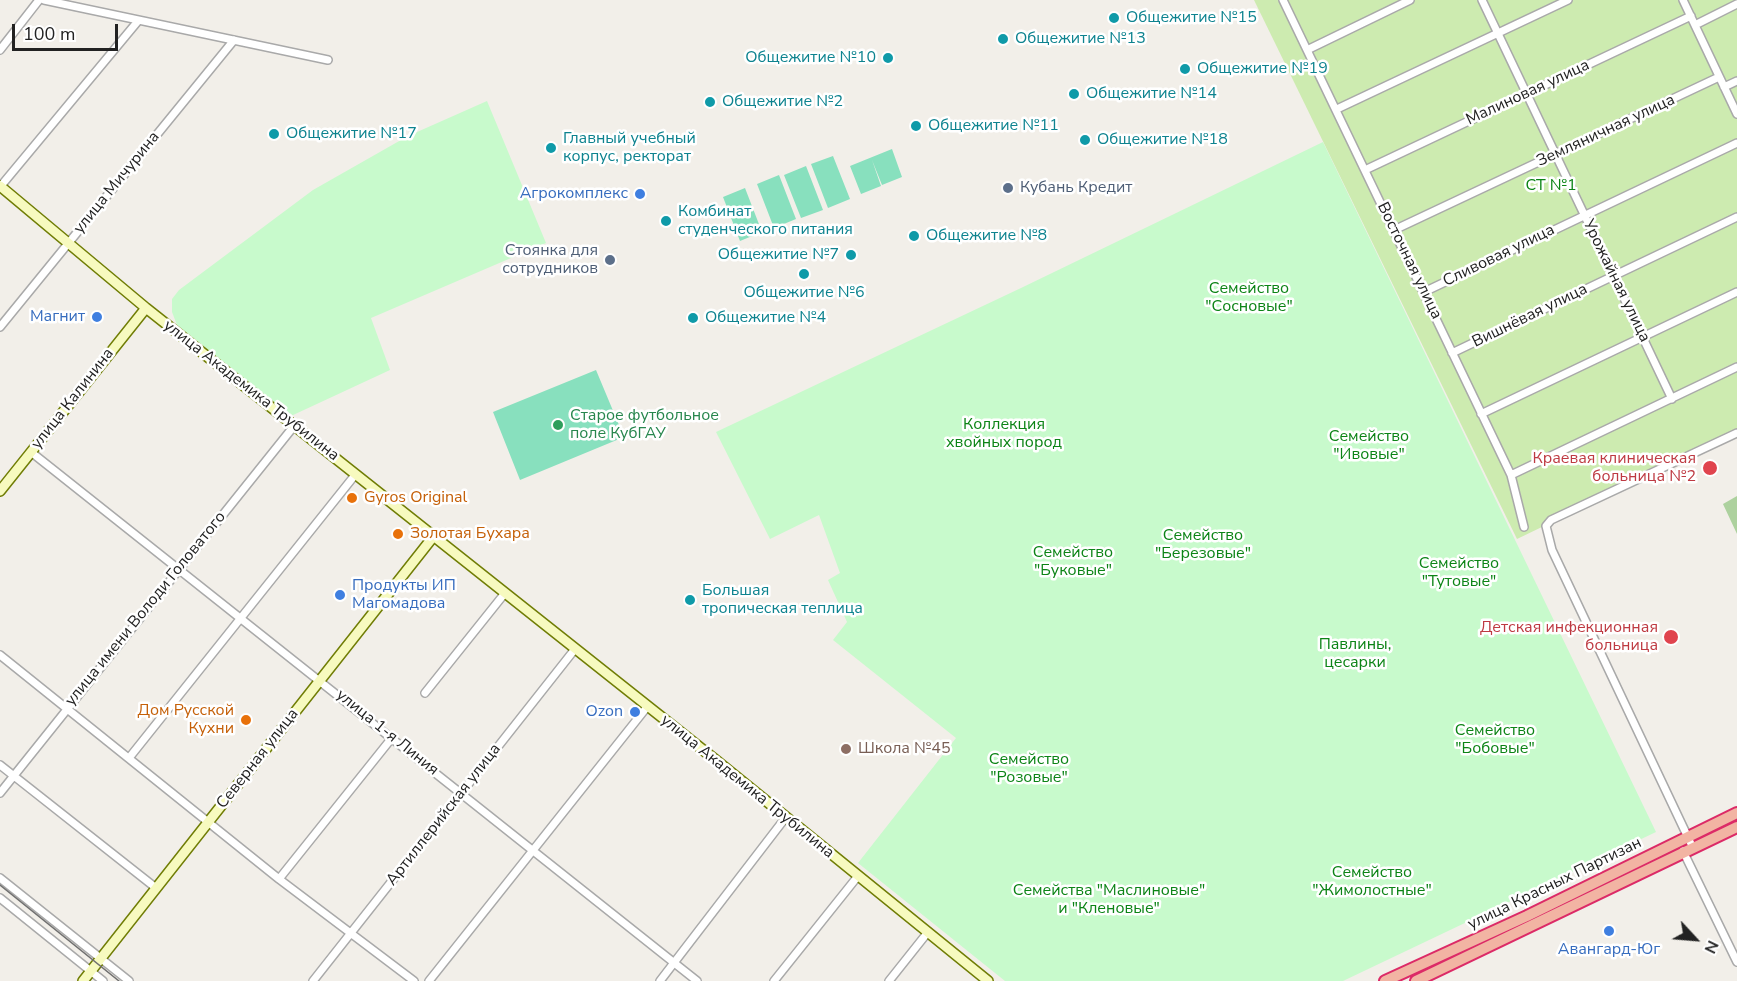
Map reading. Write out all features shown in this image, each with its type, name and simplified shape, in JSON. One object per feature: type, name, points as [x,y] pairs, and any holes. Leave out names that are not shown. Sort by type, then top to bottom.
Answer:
[{"type":"highway","name":"улица Красных Партизан","points":[[1385,981],[1527,916],[1737,813]]},
{"type":"highway","name":"улица Красных Партизан","points":[[1416,981],[1737,827]]},
{"type":"main road","name":"улица Академика Трубилина","points":[[0,187],[146,308],[988,981]]},
{"type":"main road","name":"улица Калинина","points":[[0,491],[146,308]]},
{"type":"main road","name":"Северная улица","points":[[83,981],[434,537]]},
{"type":"street","points":[[0,50],[39,0]]},
{"type":"street","points":[[44,0],[328,60]]},
{"type":"street","name":"Восточная улица","points":[[1282,0],[1337,109],[1510,475],[1524,527]]},
{"type":"street","points":[[1307,50],[1410,0]]},
{"type":"street","name":"Урожайная улица","points":[[1482,0],[1672,399]]},
{"type":"street","points":[[1337,109],[1568,0]]},
{"type":"street","points":[[1683,0],[1737,114]]},
{"type":"street","points":[[1695,25],[1737,4]]},
{"type":"street","name":"Малиновая улица","points":[[1365,170],[1691,16]]},
{"type":"street","points":[[0,187],[138,21]]},
{"type":"street","name":"улица Мичурина","points":[[0,327],[234,40]]},
{"type":"street","name":"Земляничная улица","points":[[1394,230],[1719,78]]},
{"type":"street","points":[[1724,87],[1737,81]]},
{"type":"street","name":"Сливовая улица","points":[[1424,292],[1737,143]]},
{"type":"street","name":"Вишнёвая улица","points":[[1452,353],[1737,217]]},
{"type":"street","points":[[1481,414],[1737,292]]},
{"type":"street","points":[[1510,475],[1737,368]]},
{"type":"street","name":"улица имени Володи Головатого","points":[[0,793],[294,426]]},
{"type":"street","points":[[1737,433],[1551,520],[1546,526],[1546,532],[1737,962]]},
{"type":"street","name":"улица 1-я Линия","points":[[31,452],[321,680],[391,740],[461,792],[697,981]]},
{"type":"street","points":[[129,758],[355,475]]},
{"type":"street","points":[[425,693],[505,593]]},
{"type":"street","name":"Артиллерийская улица","points":[[313,981],[575,649]]},
{"type":"street","points":[[0,655],[279,879],[414,981]]},
{"type":"street","points":[[429,981],[647,707]]},
{"type":"street","points":[[279,879],[391,740]]},
{"type":"street","points":[[0,765],[156,888]]},
{"type":"street","points":[[660,981],[786,818]]},
{"type":"street","points":[[774,981],[858,876]]},
{"type":"street","points":[[0,878],[129,981]]},
{"type":"street","points":[[0,898],[103,981]]},
{"type":"street","points":[[889,981],[928,932]]},
{"type":"green space","name":"СТ №1","points":[[1254,0],[1737,0],[1737,433],[1517,539]]},
{"type":"green space","points":[[487,101],[546,243],[371,318],[390,370],[291,416],[177,325],[172,312],[172,299],[179,290],[313,190],[408,136]]},
{"type":"green space","points":[[1323,142],[1656,832],[1343,981],[1005,981],[858,863],[956,738],[833,640],[847,622],[828,580],[840,573],[819,515],[770,539],[716,432]]},
{"type":"green space","points":[[892,149],[902,177],[882,185],[872,160],[881,186],[861,194],[850,166]]},
{"type":"green space","points":[[833,156],[850,199],[828,208],[811,164]]},
{"type":"green space","points":[[806,166],[823,210],[801,218],[784,175]]},
{"type":"green space","points":[[779,175],[796,219],[774,228],[757,184]]},
{"type":"green space","points":[[745,188],[762,232],[740,241],[723,197]]},
{"type":"green space","name":"Старое футбольное поле КубГАУ","points":[[596,370],[624,437],[520,480],[493,412]]},
{"type":"green space","points":[[1737,496],[1737,534],[1723,504]]},
{"type":"tram line","points":[[0,885],[119,981]]},
{"type":"place","name":"Общежитие №15","points":[[1114,18]]},
{"type":"place","name":"Общежитие №13","points":[[1003,39]]},
{"type":"place","name":"Общежитие №10","points":[[888,58]]},
{"type":"place","name":"Общежитие №19","points":[[1185,69]]},
{"type":"place","name":"Общежитие №14","points":[[1074,94]]},
{"type":"place","name":"Общежитие №2","points":[[710,102]]},
{"type":"place","name":"Общежитие №11","points":[[916,126]]},
{"type":"place","name":"Общежитие №17","points":[[274,134]]},
{"type":"place","name":"Общежитие №18","points":[[1085,140]]},
{"type":"place","name":"Главный учебный корпус, ректорат","points":[[551,148]]},
{"type":"place","name":"Кубань Кредит","points":[[1008,188]]},
{"type":"place","name":"Агрокомплекс","points":[[640,194]]},
{"type":"place","name":"Комбинат студенческого питания","points":[[666,221]]},
{"type":"place","name":"Общежитие №8","points":[[914,236]]},
{"type":"place","name":"Общежитие №7","points":[[851,255]]},
{"type":"place","name":"Стоянка для сотрудников","points":[[610,260]]},
{"type":"place","name":"Общежитие №6","points":[[804,274]]},
{"type":"place","name":"Магнит","points":[[97,317]]},
{"type":"place","name":"Общежитие №4","points":[[693,318]]},
{"type":"place","name":"Старое футбольное поле КубГАУ","points":[[558,425]]},
{"type":"place","name":"Краевая клиническая больница №2","points":[[1710,468]]},
{"type":"place","name":"Gyros Original","points":[[352,498]]},
{"type":"place","name":"Золотая Бухара","points":[[398,534]]},
{"type":"place","name":"Продукты ИП Магомадова","points":[[340,595]]},
{"type":"place","name":"Большая тропическая теплица","points":[[690,600]]},
{"type":"place","name":"Детская инфекционная больница","points":[[1671,637]]},
{"type":"place","name":"Ozon","points":[[635,712]]},
{"type":"place","name":"Дом Русской Кухни","points":[[246,720]]},
{"type":"place","name":"Школа №45","points":[[846,749]]},
{"type":"place","name":"Авангард-Юг","points":[[1609,931]]},
{"type":"park label","name":"Семейство \"Сосновые\"","points":[[1249,298]]},
{"type":"park label","name":"Коллекция хвойных пород","points":[[1004,434]]},
{"type":"park label","name":"Семейство \"Ивовые\"","points":[[1369,446]]},
{"type":"park label","name":"Семейство \"Березовые\"","points":[[1203,545]]},
{"type":"park label","name":"Семейство \"Буковые\"","points":[[1073,562]]},
{"type":"park label","name":"Семейство \"Тутовые\"","points":[[1459,573]]},
{"type":"park label","name":"Павлины, цесарки","points":[[1355,654]]},
{"type":"park label","name":"Семейство \"Бобовые\"","points":[[1495,740]]},
{"type":"park label","name":"Семейство \"Розовые\"","points":[[1029,769]]},
{"type":"park label","name":"Семейство \"Жимолостные\"","points":[[1372,882]]},
{"type":"park label","name":"Семейства \"Маслиновые\" и \"Кленовые\"","points":[[1109,900]]}]
